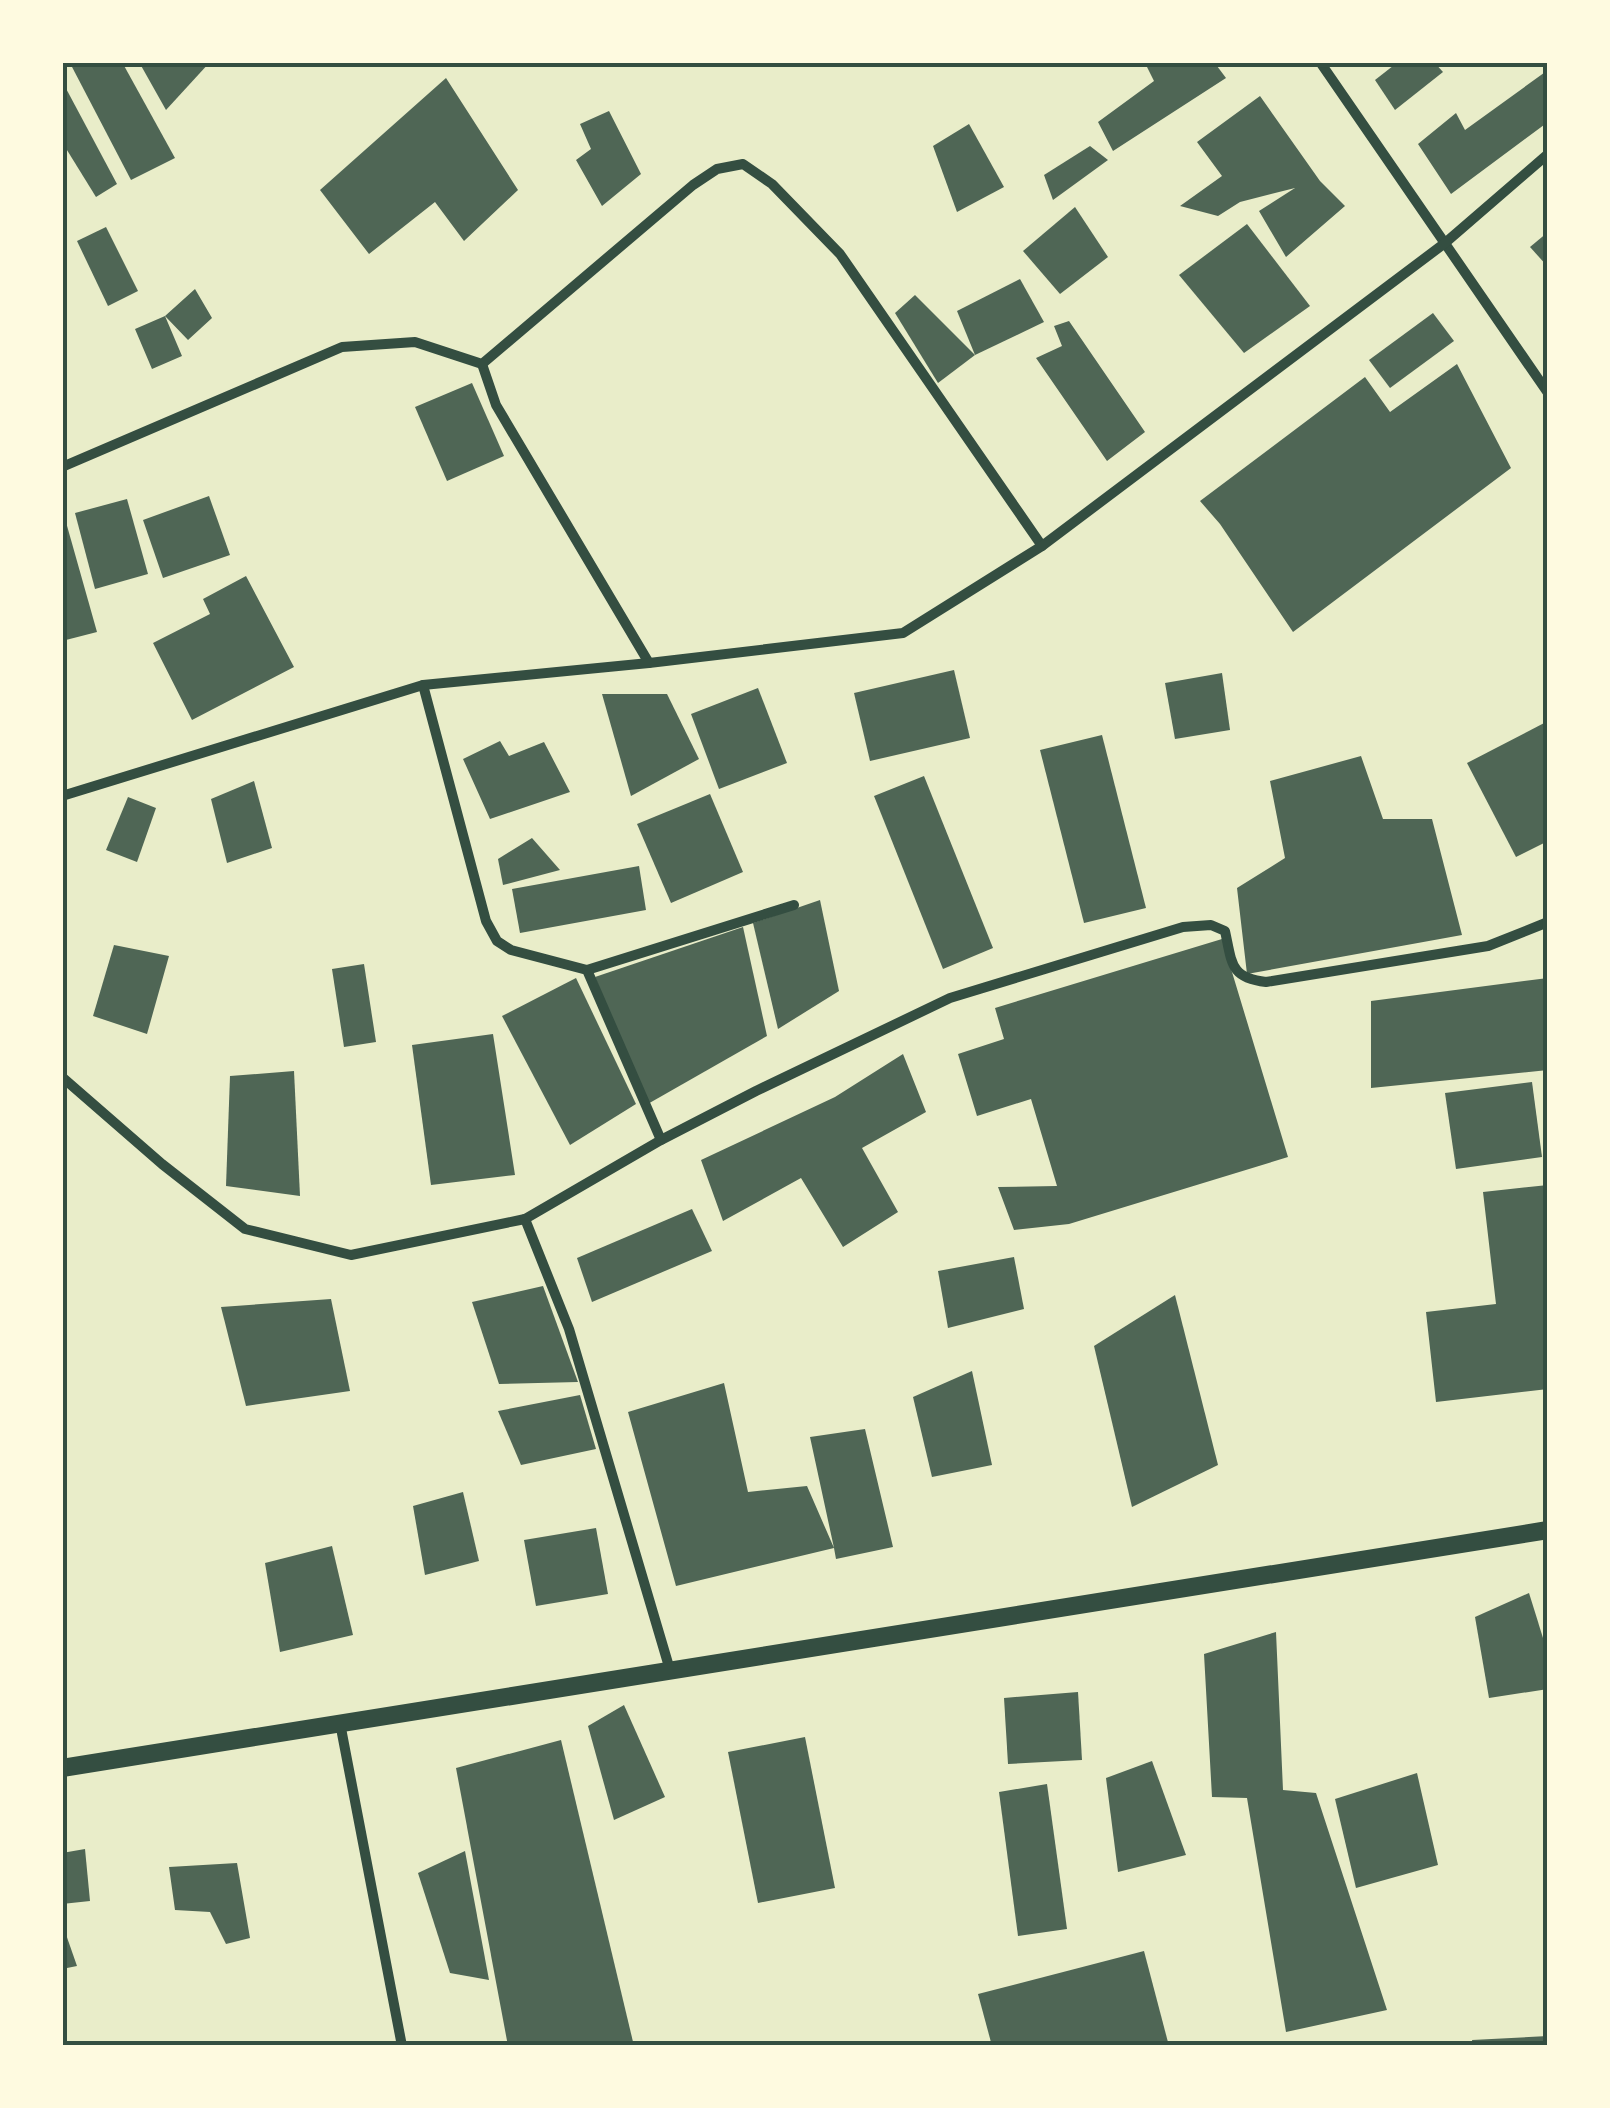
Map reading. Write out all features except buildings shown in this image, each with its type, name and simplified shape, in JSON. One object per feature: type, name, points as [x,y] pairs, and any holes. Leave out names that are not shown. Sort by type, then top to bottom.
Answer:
[{"type":"street","points":[[1320,62],[1548,393]]},
{"type":"street","points":[[62,796],[422,685],[904,633],[1042,546],[1445,242],[1548,154]]},
{"type":"street","points":[[482,364],[694,185],[717,169],[743,164],[772,184],[840,254],[1042,546]]},
{"type":"street","points":[[62,467],[342,347],[415,342],[482,364]]},
{"type":"street","points":[[482,364],[496,405],[648,663]]},
{"type":"street","points":[[422,685],[486,921],[498,941],[512,950],[587,970],[794,905]]},
{"type":"street","points":[[62,1077],[244,1229],[351,1255],[526,1219],[661,1140],[950,998],[1183,927],[1211,925],[1225,932],[1233,967],[1246,980],[1266,982],[1488,946],[1548,922]]},
{"type":"street","points":[[587,970],[661,1140]]},
{"type":"street","points":[[526,1219],[570,1329],[670,1670]]},
{"type":"street","points":[[62,1768],[1548,1530]]},
{"type":"street","points":[[340,1723],[402,2046]]}]
